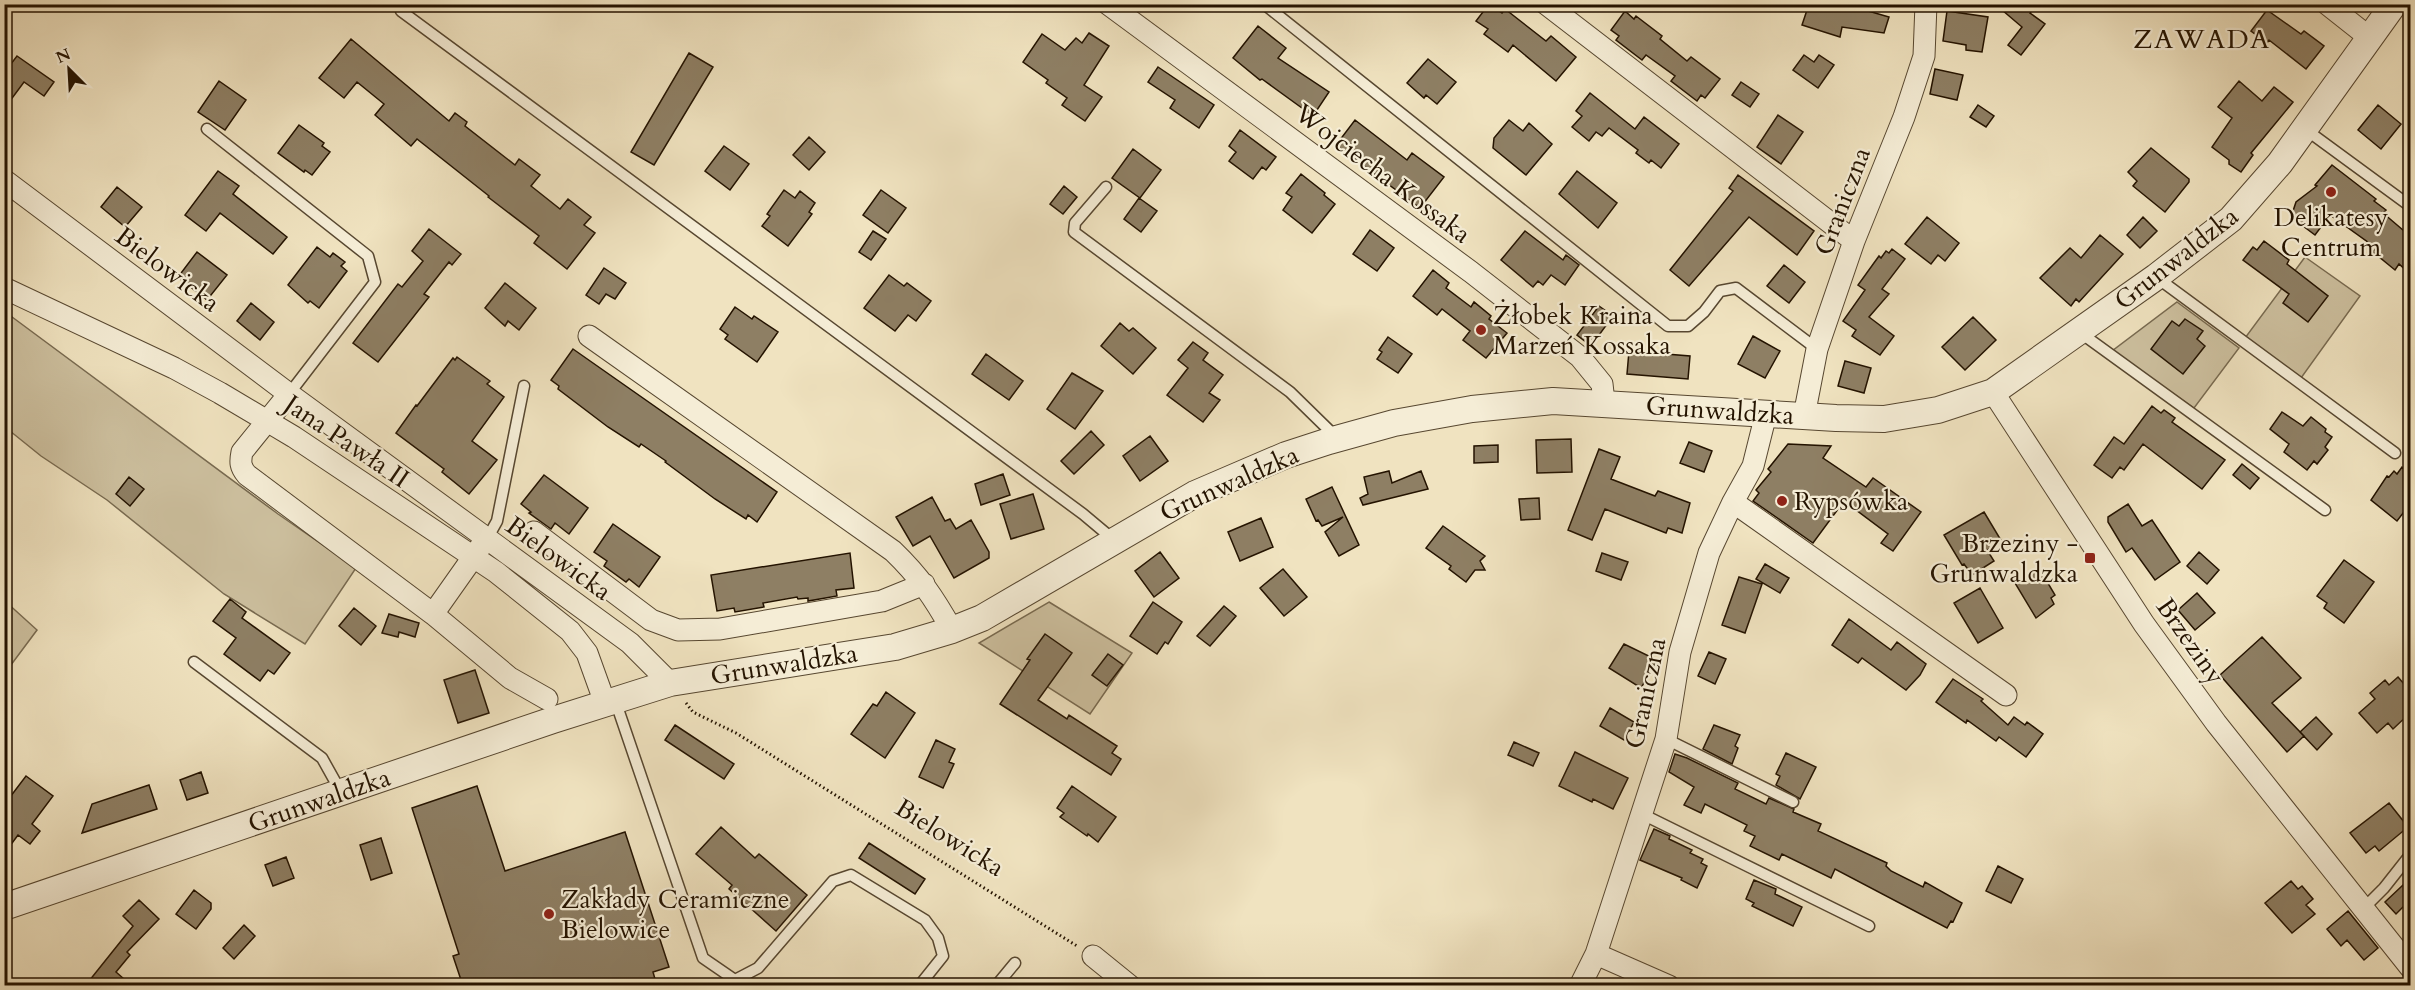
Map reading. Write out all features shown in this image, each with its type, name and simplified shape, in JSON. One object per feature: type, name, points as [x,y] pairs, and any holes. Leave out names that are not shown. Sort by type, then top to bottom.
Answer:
[{"type":"street","name":"Wojciecha Kossaka","points":[[1108,4],[1471,272],[1580,357],[1602,384],[1604,402]]},
{"type":"street","points":[[1546,4],[1854,241]]},
{"type":"street","name":"Graniczna","points":[[1804,416],[1817,349],[1854,241],[1904,117],[1924,56],[1926,4]]},
{"type":"street","points":[[2327,4],[2370,38]]},
{"type":"street","name":"Grunwaldzka","points":[[4,907],[610,701],[670,683],[895,647],[952,630],[982,618],[1195,494],[1286,455],[1394,423],[1472,409],[1553,401],[1884,419],[1938,411],[1993,392],[2156,277],[2231,219],[2280,163],[2394,4]]},
{"type":"street","name":"Bielowicka","points":[[4,180],[288,394],[630,643],[670,683]]},
{"type":"street","name":"Jana Pawła II","points":[[4,288],[174,368],[268,421],[496,572],[570,631],[587,653],[610,701]]},
{"type":"street","points":[[589,336],[893,551],[924,584],[952,630]]},
{"type":"street","name":"Brzeziny","points":[[1993,392],[2144,624],[2216,723],[2410,967]]},
{"type":"street","points":[[288,394],[242,452],[240,461],[247,475],[433,614],[510,678],[547,699]]},
{"type":"street","name":"Graniczna","points":[[1580,986],[1596,954],[1666,739],[1680,652],[1709,553],[1732,502],[1753,466],[1766,414]]},
{"type":"street","points":[[1732,502],[2006,695]]},
{"type":"street","points":[[534,532],[651,620],[678,630],[720,629],[882,601],[924,584]]},
{"type":"street","points":[[433,614],[471,556],[487,539]]},
{"type":"street","points":[[1596,954],[1669,986]]},
{"type":"street","points":[[1093,956],[1130,986]]},
{"type":"lane","points":[[1264,4],[1668,326],[1688,326],[1704,312],[1720,291],[1736,288],[1817,349]]},
{"type":"lane","points":[[401,11],[1083,513],[1114,540]]},
{"type":"lane","points":[[2305,128],[2410,206]]},
{"type":"lane","points":[[207,129],[368,256],[375,282],[288,394]]},
{"type":"lane","points":[[1106,187],[1075,223],[1074,232],[1290,392],[1338,438]]},
{"type":"lane","points":[[2156,277],[2395,453]]},
{"type":"lane","points":[[2078,331],[2325,510]]},
{"type":"lane","points":[[487,539],[497,520],[524,386]]},
{"type":"lane","points":[[194,662],[322,758],[342,793]]},
{"type":"lane","points":[[610,701],[703,958],[738,983],[758,968],[833,881],[851,875],[925,920],[939,938],[943,956],[919,986]]},
{"type":"lane","points":[[1666,739],[1793,802]]},
{"type":"lane","points":[[1642,814],[1869,926]]},
{"type":"lane","points":[[2363,909],[2384,888],[2410,855]]},
{"type":"lane","points":[[996,986],[1015,963]]},
{"type":"lane","points":[[4,982],[8,986]]},
{"type":"path","name":"Bielowicka","points":[[670,683],[693,712],[736,733],[1093,956]]},
{"type":"shaded area","points":[[2305,257],[2360,296],[2301,378],[2245,338]]},
{"type":"shaded area","points":[[2177,302],[2239,348],[2194,408],[2112,351]]},
{"type":"shaded area","points":[[4,311],[278,514],[356,568],[305,644],[224,594],[107,500],[41,456],[5,427]]},
{"type":"shaded area","points":[[5,601],[37,630],[5,673]]},
{"type":"shaded area","points":[[1049,602],[1132,653],[1090,714],[979,643]]},
{"type":"building","points":[[1489,4],[1502,13],[1505,9],[1546,41],[1551,36],[1576,57],[1556,81],[1513,45],[1508,52],[1484,34],[1488,29],[1476,21]]},
{"type":"building","points":[[1809,4],[1844,4],[1889,17],[1884,33],[1842,27],[1840,37],[1802,25]]},
{"type":"building","points":[[1995,4],[2037,4],[2030,13],[2045,24],[2021,55],[2008,45],[2022,27]]},
{"type":"building","points":[[2267,10],[2301,34],[2304,31],[2324,46],[2306,69],[2269,40],[2267,43],[2251,31]]},
{"type":"building","points":[[1625,11],[1634,19],[1636,16],[1662,36],[1660,39],[1687,61],[1691,57],[1720,79],[1705,98],[1701,95],[1697,101],[1671,81],[1675,76],[1646,55],[1642,60],[1616,40],[1619,36],[1611,30]]},
{"type":"building","points":[[1947,11],[1988,17],[1982,52],[1966,50],[1966,45],[1943,41]]},
{"type":"building","points":[[1258,26],[1286,48],[1278,58],[1329,92],[1313,116],[1262,79],[1260,80],[1233,58]]},
{"type":"building","points":[[1089,33],[1109,46],[1084,85],[1102,97],[1085,121],[1062,105],[1067,98],[1046,83],[1048,80],[1023,62],[1042,34],[1065,50],[1076,38],[1082,43]]},
{"type":"building","points":[[351,39],[449,121],[455,113],[467,122],[465,126],[515,165],[519,159],[540,175],[531,186],[560,209],[568,199],[591,217],[584,225],[595,233],[567,269],[534,243],[539,236],[417,139],[411,146],[375,115],[384,104],[357,82],[344,98],[319,78]]},
{"type":"building","points":[[689,53],[713,67],[654,165],[631,152]]},
{"type":"building","points":[[1804,55],[1814,62],[1819,55],[1834,65],[1818,88],[1793,70]]},
{"type":"building","points":[[17,56],[54,82],[44,96],[24,82],[4,109],[4,73]]},
{"type":"building","points":[[1428,59],[1456,82],[1437,104],[1426,95],[1424,98],[1407,83]]},
{"type":"building","points":[[1158,67],[1214,105],[1199,128],[1170,108],[1175,100],[1148,82]]},
{"type":"building","points":[[1935,69],[1963,75],[1957,100],[1930,94]]},
{"type":"building","points":[[219,81],[246,100],[225,130],[198,112]]},
{"type":"building","points":[[2239,81],[2262,101],[2274,87],[2293,102],[2251,153],[2253,155],[2241,172],[2212,147],[2232,118],[2218,107]]},
{"type":"building","points":[[1741,82],[1759,94],[1750,107],[1732,95]]},
{"type":"building","points":[[1590,93],[1635,129],[1644,117],[1679,144],[1661,168],[1651,160],[1649,163],[1636,153],[1638,150],[1609,128],[1602,136],[1596,132],[1589,141],[1572,127],[1582,116],[1576,111]]},
{"type":"building","points":[[1978,105],[1994,116],[1986,127],[1970,117]]},
{"type":"building","points":[[2378,105],[2401,124],[2381,149],[2358,130]]},
{"type":"building","points":[[1778,115],[1803,132],[1781,164],[1757,147]]},
{"type":"building","points":[[1355,120],[1407,160],[1412,153],[1444,177],[1420,208],[1336,145]]},
{"type":"building","points":[[1509,120],[1523,131],[1529,123],[1552,144],[1526,175],[1493,148],[1494,138]]},
{"type":"building","points":[[299,125],[324,143],[322,146],[330,152],[312,175],[305,170],[304,172],[278,153]]},
{"type":"building","points":[[1240,130],[1276,157],[1266,170],[1262,167],[1253,179],[1229,161],[1236,152],[1229,146]]},
{"type":"building","points":[[809,137],[825,152],[809,170],[793,155]]},
{"type":"building","points":[[724,146],[749,164],[730,190],[705,171]]},
{"type":"building","points":[[2151,148],[2189,179],[2165,212],[2133,186],[2137,181],[2128,172]]},
{"type":"building","points":[[1133,149],[1161,170],[1140,198],[1112,178]]},
{"type":"building","points":[[2332,165],[2376,199],[2374,201],[2386,210],[2383,213],[2410,236],[2410,274],[2399,264],[2395,270],[2373,252],[2376,248],[2330,215],[2315,235],[2291,217],[2296,202],[2317,186],[2315,185]]},
{"type":"building","points":[[218,171],[239,186],[233,194],[287,237],[273,254],[220,213],[206,231],[185,215]]},
{"type":"building","points":[[1577,171],[1617,203],[1598,228],[1559,194]]},
{"type":"building","points":[[1301,174],[1335,204],[1312,233],[1283,210],[1292,197],[1286,193]]},
{"type":"building","points":[[1738,175],[1814,231],[1797,255],[1749,217],[1689,286],[1670,270],[1733,191],[1729,188]]},
{"type":"building","points":[[1064,186],[1077,197],[1063,214],[1050,204]]},
{"type":"building","points":[[117,187],[142,207],[125,227],[101,207]]},
{"type":"building","points":[[784,190],[795,198],[800,191],[815,203],[809,212],[812,214],[788,246],[762,226],[770,216],[767,214]]},
{"type":"building","points":[[881,190],[906,208],[888,233],[863,215]]},
{"type":"building","points":[[1139,198],[1157,211],[1141,232],[1124,219]]},
{"type":"building","points":[[1927,217],[1959,243],[1945,261],[1938,255],[1931,264],[1905,244]]},
{"type":"building","points":[[2143,217],[2157,231],[2140,248],[2127,235]]},
{"type":"building","points":[[429,229],[461,254],[452,265],[449,262],[424,294],[429,297],[378,362],[353,343],[398,284],[402,287],[423,261],[412,251]]},
{"type":"building","points":[[1370,230],[1394,248],[1377,271],[1353,254]]},
{"type":"building","points":[[873,231],[886,239],[871,260],[859,252]]},
{"type":"building","points":[[1525,231],[1563,260],[1566,255],[1579,265],[1565,285],[1551,275],[1543,285],[1538,281],[1533,287],[1501,260]]},
{"type":"building","points":[[2100,235],[2123,254],[2079,302],[2076,299],[2071,306],[2040,278],[2070,248],[2081,258]]},
{"type":"building","points":[[2264,241],[2289,260],[2287,264],[2328,296],[2308,322],[2283,303],[2289,294],[2243,260],[2253,247],[2257,250]]},
{"type":"building","points":[[317,247],[330,257],[333,253],[345,262],[341,266],[347,271],[319,308],[310,301],[308,303],[288,285]]},
{"type":"building","points":[[1892,249],[1905,259],[1882,289],[1889,294],[1869,317],[1894,336],[1880,355],[1852,336],[1856,330],[1843,321],[1865,290],[1858,285],[1879,256],[1881,258],[1886,251],[1889,253]]},
{"type":"building","points":[[197,252],[227,275],[207,300],[178,277]]},
{"type":"building","points":[[1784,265],[1805,282],[1789,303],[1767,286]]},
{"type":"building","points":[[604,268],[626,283],[615,299],[606,294],[599,304],[586,295]]},
{"type":"building","points":[[1433,270],[1449,283],[1446,288],[1471,307],[1474,302],[1491,316],[1489,319],[1507,333],[1486,358],[1463,340],[1470,331],[1442,309],[1437,315],[1413,296]]},
{"type":"building","points":[[889,275],[904,286],[907,283],[931,301],[916,321],[908,315],[895,331],[864,308]]},
{"type":"building","points":[[505,283],[536,308],[519,330],[508,321],[505,326],[485,308]]},
{"type":"building","points":[[251,303],[274,322],[260,340],[237,321]]},
{"type":"building","points":[[1599,306],[1613,316],[1591,346],[1577,335]]},
{"type":"building","points":[[735,307],[752,319],[754,316],[778,332],[757,362],[725,339],[728,335],[720,329]]},
{"type":"building","points":[[1973,317],[1996,340],[1965,370],[1942,347]]},
{"type":"building","points":[[2185,319],[2203,331],[2197,339],[2205,346],[2183,374],[2151,349],[2172,321],[2179,326]]},
{"type":"building","points":[[1120,323],[1129,331],[1133,328],[1156,348],[1133,374],[1101,346]]},
{"type":"building","points":[[1753,336],[1780,351],[1765,378],[1738,364]]},
{"type":"building","points":[[1388,337],[1412,354],[1398,373],[1377,359],[1382,352],[1379,350]]},
{"type":"building","points":[[1193,342],[1208,353],[1203,360],[1223,375],[1209,393],[1220,400],[1203,422],[1167,395],[1188,368],[1178,360]]},
{"type":"building","points":[[573,349],[777,492],[757,522],[748,515],[746,519],[715,499],[666,461],[641,444],[639,447],[608,427],[558,389],[559,386],[551,380]]},
{"type":"building","points":[[1629,351],[1690,356],[1688,379],[1627,374]]},
{"type":"building","points":[[986,354],[1023,381],[1009,400],[972,374]]},
{"type":"building","points":[[457,357],[490,381],[487,384],[504,397],[472,441],[497,460],[469,494],[442,472],[444,469],[396,433],[453,358],[455,360]]},
{"type":"building","points":[[1845,361],[1871,368],[1864,393],[1838,386]]},
{"type":"building","points":[[1072,373],[1103,391],[1075,429],[1047,409]]},
{"type":"building","points":[[2152,406],[2161,413],[2164,410],[2175,418],[2172,422],[2225,460],[2202,489],[2143,444],[2124,470],[2120,467],[2112,478],[2094,465],[2114,437],[2124,444]]},
{"type":"building","points":[[2282,412],[2303,426],[2311,417],[2332,437],[2325,447],[2328,450],[2317,464],[2314,461],[2307,470],[2284,452],[2289,444],[2270,429]]},
{"type":"building","points":[[1091,431],[1104,445],[1074,474],[1061,461]]},
{"type":"building","points":[[1150,436],[1168,461],[1140,481],[1123,456]]},
{"type":"building","points":[[1571,439],[1572,472],[1537,473],[1536,440]]},
{"type":"building","points":[[1689,442],[1712,451],[1704,472],[1680,463]]},
{"type":"building","points":[[1788,444],[1831,446],[1823,458],[1866,487],[1873,478],[1921,512],[1893,551],[1881,543],[1888,534],[1844,501],[1813,543],[1753,501],[1759,493],[1756,490],[1771,472],[1768,469]]},
{"type":"building","points":[[1498,445],[1498,462],[1474,463],[1474,446]]},
{"type":"building","points":[[1599,449],[1620,457],[1611,479],[1655,496],[1658,491],[1690,503],[1682,533],[1668,528],[1666,533],[1605,509],[1592,540],[1568,530]]},
{"type":"building","points":[[2242,464],[2259,478],[2250,489],[2233,475]]},
{"type":"building","points":[[2402,467],[2410,473],[2410,504],[2397,521],[2371,500],[2387,476],[2389,477],[2394,471],[2397,474]]},
{"type":"building","points":[[1389,471],[1392,483],[1421,471],[1428,489],[1363,505],[1360,498],[1368,494],[1364,477]]},
{"type":"building","points":[[1003,474],[1010,495],[981,505],[975,484]]},
{"type":"building","points":[[544,475],[588,508],[569,534],[555,523],[551,529],[521,504]]},
{"type":"building","points":[[129,477],[144,489],[130,506],[116,494]]},
{"type":"building","points":[[1332,487],[1359,545],[1339,556],[1325,532],[1343,517],[1322,526],[1318,520],[1316,521],[1306,499]]},
{"type":"building","points":[[1033,494],[1044,529],[1011,539],[1000,504]]},
{"type":"building","points":[[932,497],[945,521],[950,519],[956,529],[971,520],[989,552],[989,558],[954,578],[930,536],[913,546],[896,517]]},
{"type":"building","points":[[1539,498],[1540,519],[1521,520],[1519,499]]},
{"type":"building","points":[[2128,504],[2142,526],[2152,520],[2180,562],[2155,580],[2132,548],[2126,552],[2108,522],[2108,517]]},
{"type":"building","points":[[1984,512],[2002,542],[1987,550],[1994,561],[1972,575],[1964,564],[1962,565],[1944,535]]},
{"type":"building","points":[[1261,518],[1273,547],[1240,561],[1228,532]]},
{"type":"building","points":[[613,524],[660,557],[639,587],[629,579],[626,582],[604,566],[607,561],[594,552]]},
{"type":"building","points":[[1443,526],[1485,556],[1480,561],[1485,570],[1475,570],[1466,582],[1449,569],[1451,566],[1426,548]]},
{"type":"building","points":[[1160,552],[1179,578],[1154,597],[1135,571]]},
{"type":"building","points":[[2199,552],[2219,570],[2207,584],[2187,566]]},
{"type":"building","points":[[850,553],[854,588],[836,590],[837,596],[808,601],[808,598],[798,599],[797,597],[763,603],[764,607],[735,612],[734,608],[717,611],[711,575]]},
{"type":"building","points":[[1602,553],[1628,562],[1621,580],[1596,571]]},
{"type":"building","points":[[2344,560],[2374,582],[2344,623],[2324,608],[2327,603],[2317,596]]},
{"type":"building","points":[[1765,564],[1789,578],[1780,593],[1756,579]]},
{"type":"building","points":[[2039,568],[2055,595],[2051,598],[2054,604],[2036,618],[2015,583]]},
{"type":"building","points":[[1283,569],[1307,597],[1284,616],[1260,588]]},
{"type":"building","points":[[1739,577],[1762,584],[1745,633],[1722,625]]},
{"type":"building","points":[[1980,588],[2003,628],[1978,643],[1954,603]]},
{"type":"building","points":[[2197,593],[2215,613],[2195,630],[2178,610]]},
{"type":"building","points":[[230,599],[246,612],[242,618],[290,653],[274,674],[268,670],[260,681],[224,654],[236,638],[213,621]]},
{"type":"building","points":[[1153,602],[1182,622],[1168,644],[1165,642],[1157,654],[1130,636]]},
{"type":"building","points":[[1224,606],[1236,616],[1210,646],[1197,636]]},
{"type":"building","points":[[354,608],[376,626],[361,645],[339,626]]},
{"type":"building","points":[[389,614],[419,623],[415,637],[399,632],[398,637],[382,633]]},
{"type":"building","points":[[1849,619],[1891,650],[1897,642],[1926,664],[1920,675],[1906,690],[1862,658],[1858,663],[1832,645]]},
{"type":"building","points":[[1045,634],[1072,653],[1038,700],[1067,719],[1069,715],[1117,746],[1112,753],[1121,759],[1111,775],[1000,704]]},
{"type":"building","points":[[2262,637],[2301,678],[2272,703],[2304,736],[2287,752],[2220,675]]},
{"type":"building","points":[[1624,644],[1657,660],[1641,688],[1609,668]]},
{"type":"building","points":[[1709,652],[1726,659],[1715,684],[1698,676]]},
{"type":"building","points":[[1108,654],[1123,665],[1107,686],[1092,675]]},
{"type":"building","points":[[475,670],[489,713],[458,723],[444,680]]},
{"type":"building","points":[[2398,677],[2410,691],[2410,713],[2393,729],[2388,723],[2377,733],[2359,713],[2375,699],[2370,693],[2385,680],[2389,685]]},
{"type":"building","points":[[1953,679],[1983,699],[1981,701],[2008,725],[2014,717],[2025,725],[2027,722],[2043,734],[2026,757],[1999,737],[1996,741],[1967,720],[1966,723],[1936,702]]},
{"type":"building","points":[[886,692],[915,713],[885,758],[851,734],[873,704],[877,706]]},
{"type":"building","points":[[1610,708],[1634,722],[1624,740],[1600,726]]},
{"type":"building","points":[[2316,717],[2332,734],[2317,750],[2300,732]]},
{"type":"building","points":[[675,725],[734,764],[724,779],[665,740]]},
{"type":"building","points":[[1714,725],[1740,735],[1735,746],[1738,748],[1732,764],[1703,749]]},
{"type":"building","points":[[936,740],[955,749],[949,762],[954,764],[943,788],[919,777]]},
{"type":"building","points":[[1514,742],[1539,753],[1533,766],[1508,755]]},
{"type":"building","points":[[1575,752],[1628,778],[1613,809],[1559,786]]},
{"type":"building","points":[[1786,753],[1816,767],[1800,799],[1776,785],[1780,776],[1776,774]]},
{"type":"building","points":[[1675,754],[1738,783],[1735,789],[1766,804],[1769,798],[1794,809],[1793,812],[1821,824],[1818,831],[1887,863],[1886,866],[1891,871],[1923,887],[1925,882],[1962,903],[1953,922],[1951,921],[1947,928],[1835,869],[1831,878],[1782,854],[1779,860],[1750,846],[1755,836],[1744,831],[1747,825],[1705,804],[1701,813],[1684,805],[1694,787],[1669,772]]},
{"type":"building","points":[[201,772],[208,793],[187,800],[180,780]]},
{"type":"building","points":[[26,776],[53,796],[32,824],[40,831],[30,844],[18,835],[4,854],[4,805]]},
{"type":"building","points":[[149,785],[157,809],[82,833],[92,804]]},
{"type":"building","name":"Zakłady Ceramiczne Bielowice","points":[[477,786],[505,871],[625,832],[669,967],[653,972],[657,986],[567,986],[566,980],[549,986],[463,986],[453,956],[459,954],[412,808]]},
{"type":"building","points":[[1072,786],[1116,817],[1098,842],[1060,817],[1064,813],[1057,808]]},
{"type":"building","points":[[2389,803],[2408,827],[2379,851],[2375,846],[2366,853],[2350,833]]},
{"type":"building","points":[[721,827],[755,858],[759,854],[807,895],[776,931],[729,889],[732,885],[696,854]]},
{"type":"building","points":[[1654,829],[1670,836],[1669,839],[1692,850],[1690,853],[1703,859],[1701,863],[1707,866],[1697,888],[1681,880],[1682,878],[1640,860]]},
{"type":"building","points":[[381,838],[392,873],[371,880],[360,845]]},
{"type":"building","points":[[869,843],[925,879],[915,894],[859,858]]},
{"type":"building","points":[[286,857],[294,878],[273,886],[265,865]]},
{"type":"building","points":[[1998,866],[2023,879],[2011,903],[1986,891]]},
{"type":"building","points":[[1754,880],[1776,889],[1775,894],[1802,907],[1793,926],[1752,906],[1754,903],[1746,899]]},
{"type":"building","points":[[2291,881],[2298,889],[2302,886],[2313,899],[2306,905],[2315,914],[2292,933],[2265,903]]},
{"type":"building","points":[[2403,885],[2410,892],[2410,900],[2396,914],[2385,902]]},
{"type":"building","points":[[194,890],[211,903],[211,909],[196,929],[176,914]]},
{"type":"building","points":[[139,900],[159,919],[127,952],[130,955],[116,972],[132,986],[85,986],[133,926],[123,916]]},
{"type":"building","points":[[2348,911],[2378,948],[2364,960],[2347,940],[2341,946],[2327,929]]},
{"type":"building","points":[[244,925],[255,936],[234,959],[223,948]]},
{"type":"place","name":"Delikatesy Centrum","points":[[2331,192]]},
{"type":"place","name":"Żłobek Kraina Marzeń Kossaka","points":[[1481,330]]},
{"type":"place","name":"Rypsówka","points":[[1782,501]]},
{"type":"place","name":"Brzeziny - Grunwaldzka","points":[[2090,558]]},
{"type":"place","name":"Zakłady Ceramiczne Bielowice","points":[[549,914]]},
{"type":"district","name":"ZAWADA","points":[[2202,39]]}]
